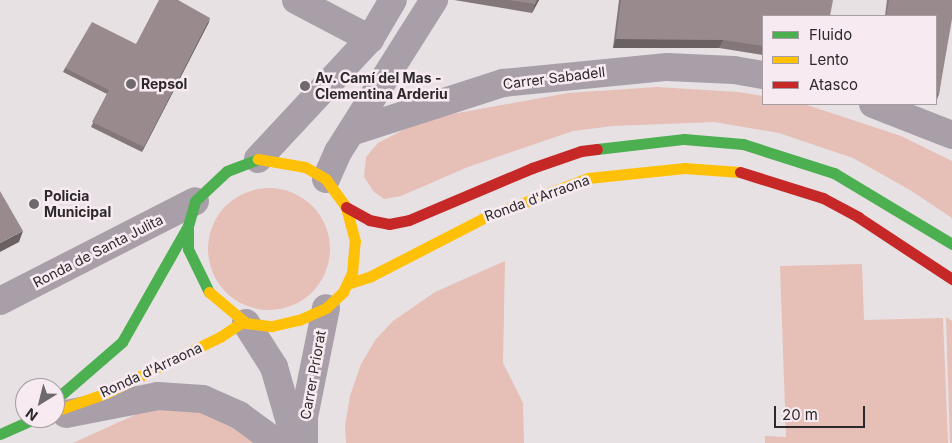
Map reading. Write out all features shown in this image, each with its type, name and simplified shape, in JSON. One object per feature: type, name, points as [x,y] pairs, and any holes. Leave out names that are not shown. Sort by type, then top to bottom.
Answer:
[{"type":"street","points":[[296,0],[370,40]]},
{"type":"street","points":[[258,159],[305,167],[326,179],[346,207],[355,241],[350,283],[326,308],[299,320],[272,326],[244,323],[209,293],[195,268],[188,249],[191,214],[227,171],[258,159],[370,40],[393,0]]},
{"type":"street","points":[[326,179],[351,132],[434,0]]},
{"type":"street","name":"Carrer Sabadell","points":[[351,132],[503,83],[667,67],[734,70],[762,75]]},
{"type":"street","points":[[875,105],[952,135]]},
{"type":"street","name":"Ronda d'Arraona","points":[[346,207],[369,220],[389,224],[409,220],[532,168],[581,151],[684,139],[743,144],[834,173],[872,193],[952,244]]},
{"type":"street","name":"Ronda d'Arraona","points":[[350,283],[371,276],[484,218],[542,194],[588,178],[684,168],[738,172],[823,198],[858,217],[952,279]]},
{"type":"street","name":"Ronda de Santa Julita","points":[[0,301],[191,214]]},
{"type":"street","name":"Ronda d'Arraona","points":[[65,391],[122,342],[191,214]]},
{"type":"street","name":"Carrer Priorat","points":[[304,443],[304,417],[326,308]]},
{"type":"street","name":"Ronda d'Arraona","points":[[65,409],[106,393],[220,337],[244,323]]},
{"type":"street","name":"Carrer Priorat","points":[[244,323],[274,367],[296,443]]},
{"type":"street","name":"Ronda d'Arraona","points":[[65,413],[158,396],[203,399],[239,415],[276,443]]},
{"type":"street","name":"Ronda d'Arraona","points":[[0,434],[15,428]]},
{"type":"shaded area","points":[[657,87],[738,92],[762,96],[762,105],[807,105],[901,136],[952,161],[952,218],[910,190],[853,158],[779,133],[714,122],[613,126],[573,131],[468,167],[401,196],[384,199],[374,192],[364,177],[366,157],[378,143],[405,129],[447,115],[568,93]]},
{"type":"shaded area","points":[[269,188],[292,192],[312,206],[326,226],[330,249],[326,272],[312,292],[292,306],[269,310],[246,306],[226,292],[212,272],[208,249],[212,226],[226,206],[246,192]]},
{"type":"shaded area","points":[[505,261],[503,363],[523,403],[524,443],[346,443],[345,426],[350,396],[361,364],[376,339],[393,321],[435,292]]},
{"type":"shaded area","points":[[862,264],[864,320],[943,318],[948,443],[765,443],[765,436],[786,437],[780,266]]},
{"type":"shaded area","points":[[946,317],[952,321],[952,443],[950,443]]},
{"type":"shaded area","points":[[150,408],[216,412],[261,443],[73,443]]},
{"type":"building","name":"Repsol","points":[[159,0],[178,0],[210,18],[144,147],[92,122],[109,90],[65,68],[92,22],[136,44]]},
{"type":"building","points":[[508,0],[537,0],[535,4]]},
{"type":"building","points":[[621,0],[833,0],[830,15],[762,15],[762,46],[723,40],[616,39]]},
{"type":"building","points":[[889,0],[952,0],[952,19],[939,94],[937,93],[937,15],[886,15]]},
{"type":"building","points":[[0,191],[23,231],[0,243]]},
{"type":"traffic: fast","points":[[597,149],[684,139],[743,144],[834,173],[952,244]]},
{"type":"traffic: fast","points":[[209,292],[188,249],[188,226],[195,201],[227,171],[258,159]]},
{"type":"traffic: fast","points":[[65,391],[122,342],[188,226]]},
{"type":"traffic: fast","points":[[0,434],[15,427]]},
{"type":"traffic: slow","points":[[209,292],[246,323],[272,326],[299,320],[326,308],[343,292],[352,273],[355,241],[346,207],[326,179],[305,167],[258,159]]},
{"type":"traffic: slow","points":[[350,283],[371,276],[484,218],[588,178],[684,168],[740,172]]},
{"type":"traffic: slow","points":[[65,407],[106,393],[220,337],[242,322]]},
{"type":"traffic: jam","points":[[346,207],[369,220],[389,224],[409,220],[532,168],[581,151],[597,149]]},
{"type":"traffic: jam","points":[[740,172],[823,198],[858,217],[952,279]]},
{"type":"place","name":"Repsol","points":[[131,84]]},
{"type":"place","name":"Av. Camí del Mas - Clementina Arderiu","points":[[305,86]]},
{"type":"place","name":"Policia Municipal","points":[[34,204]]}]
